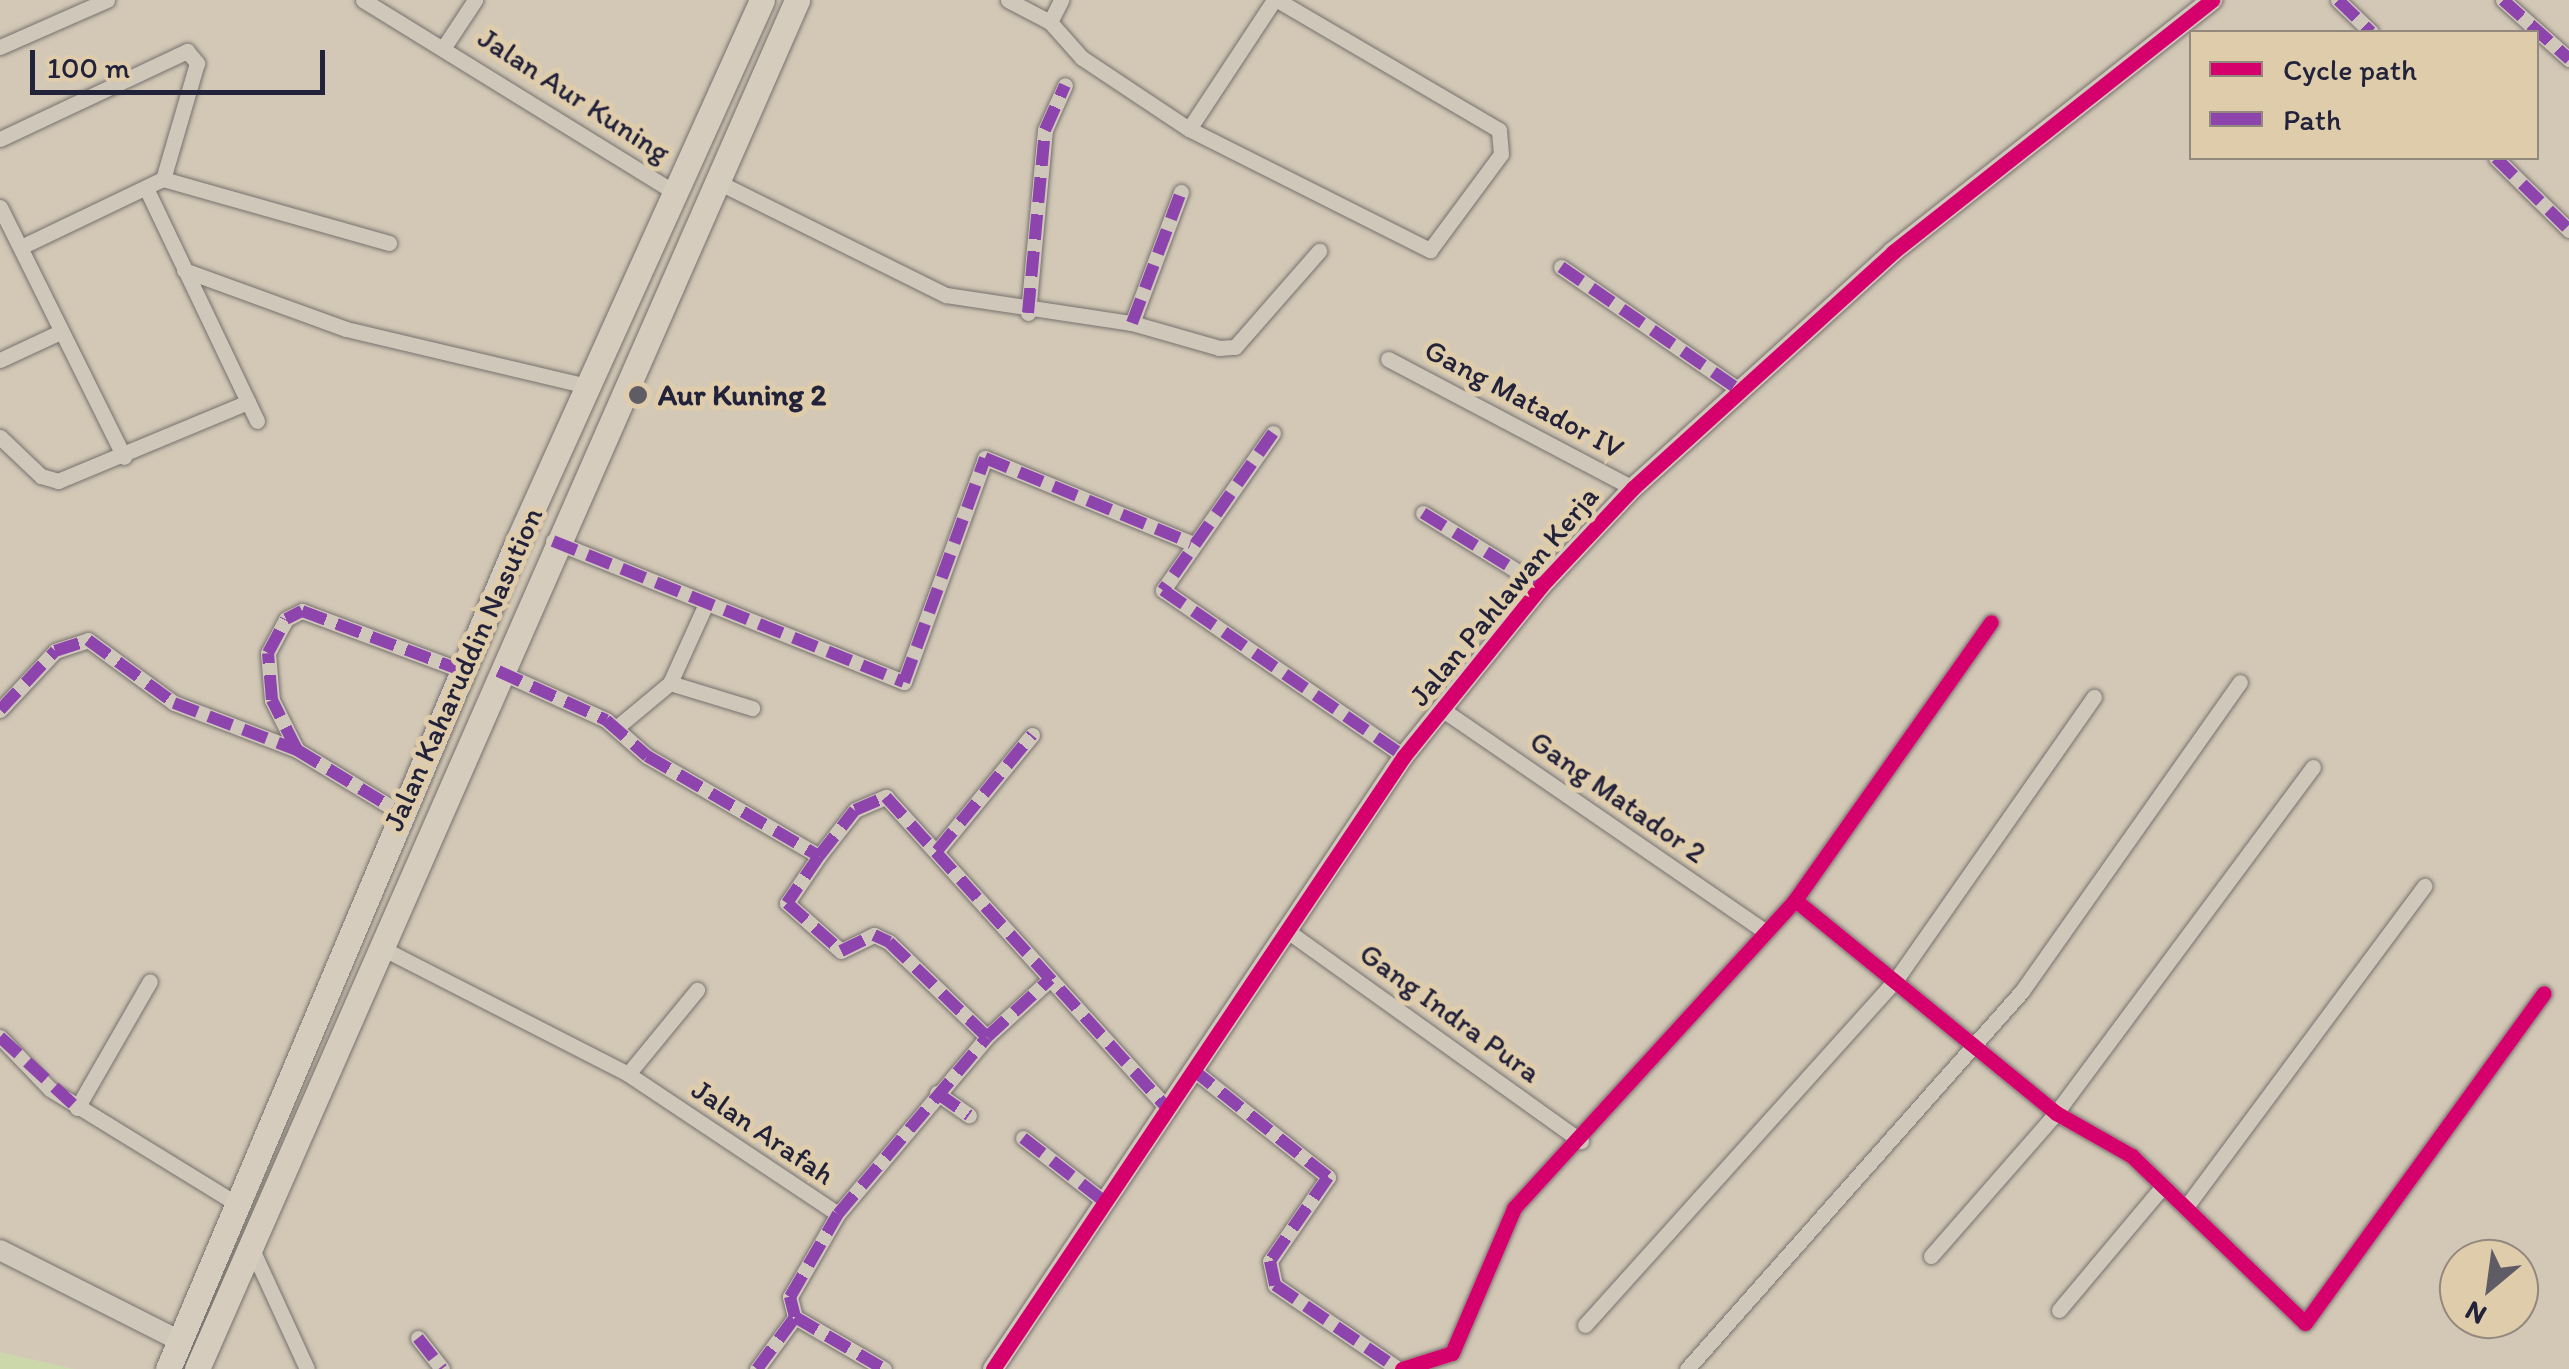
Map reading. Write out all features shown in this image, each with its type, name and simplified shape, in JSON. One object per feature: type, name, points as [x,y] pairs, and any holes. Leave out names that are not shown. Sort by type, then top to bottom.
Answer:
[{"type":"highway","name":"Jalan Kaharuddin Nasution","points":[[168,1369],[234,1202],[671,190],[762,0]]},
{"type":"highway","name":"Jalan Kaharuddin Nasution","points":[[198,1369],[298,1126],[553,541],[797,0]]},
{"type":"highway","points":[[274,1116],[298,1126]]},
{"type":"street","points":[[0,47],[107,0]]},
{"type":"street","name":"Jalan Aur Kuning","points":[[363,0],[446,44],[671,190]]},
{"type":"street","name":"Jalan Aur Kuning","points":[[446,44],[475,0]]},
{"type":"street","points":[[1008,0],[1050,22],[1082,58],[1189,129],[1424,251],[1500,154],[1499,130],[1276,0],[1189,129]]},
{"type":"street","points":[[1050,22],[1061,0]]},
{"type":"street","name":"Jalan Pahlawan Kerja","points":[[993,1369],[1404,756],[1541,586],[1633,488],[1892,252],[2212,0]]},
{"type":"street","points":[[2338,0],[2369,30]]},
{"type":"street","points":[[2504,0],[2536,30]]},
{"type":"street","points":[[2539,32],[2569,60]]},
{"type":"street","points":[[0,138],[187,51],[197,63],[163,179]]},
{"type":"street","points":[[1028,313],[1044,130],[1064,84]]},
{"type":"street","points":[[2498,160],[2569,230]]},
{"type":"street","points":[[23,246],[163,179],[389,243]]},
{"type":"street","points":[[714,180],[946,296],[1028,313],[1132,324],[1235,347],[1320,251]]},
{"type":"street","points":[[146,188],[256,421]]},
{"type":"street","points":[[1132,324],[1181,192]]},
{"type":"street","points":[[0,210],[23,246],[60,332],[124,457]]},
{"type":"street","points":[[1561,267],[1738,389]]},
{"type":"street","points":[[184,270],[378,338],[586,386]]},
{"type":"street","points":[[0,360],[60,332]]},
{"type":"street","name":"Gang Matador IV","points":[[1388,359],[1633,488]]},
{"type":"street","points":[[0,436],[52,482],[124,457],[248,402]]},
{"type":"street","points":[[1273,433],[1164,581],[1165,593],[1404,756]]},
{"type":"street","points":[[553,541],[704,606],[909,680],[985,458],[1191,543]]},
{"type":"street","points":[[1423,513],[1541,586]]},
{"type":"street","points":[[616,728],[670,683],[704,606]]},
{"type":"street","points":[[296,750],[272,700],[268,653],[286,619],[302,611],[466,672]]},
{"type":"street","points":[[1192,1069],[1328,1178],[1270,1261],[1275,1285],[1400,1369],[1452,1354],[1510,1212],[1582,1141],[1762,930],[1794,900],[1990,622]]},
{"type":"street","points":[[0,710],[55,651],[88,640],[174,703],[296,750],[404,815]]},
{"type":"street","points":[[498,671],[616,728],[648,756],[819,856]]},
{"type":"street","points":[[1688,1369],[1978,1046],[2240,682]]},
{"type":"street","points":[[670,683],[752,708]]},
{"type":"street","points":[[1584,1325],[1896,981],[2094,697]]},
{"type":"street","name":"Gang Matador 2","points":[[1443,710],[1762,930]]},
{"type":"street","points":[[937,851],[1032,735]]},
{"type":"street","points":[[1931,1256],[2056,1113],[2313,767]]},
{"type":"street","points":[[987,1036],[889,942],[874,935],[841,951],[787,903],[819,856],[877,796],[937,851],[1168,1108]]},
{"type":"street","points":[[2186,1208],[2424,886]]},
{"type":"street","points":[[1794,900],[2056,1113],[2116,1144],[2308,1323],[2544,992]]},
{"type":"street","name":"Gang Indra Pura","points":[[1286,930],[1582,1141]]},
{"type":"street","name":"Jalan Arafah","points":[[378,946],[628,1074],[838,1214],[987,1036],[1050,978]]},
{"type":"street","points":[[77,1108],[150,981]]},
{"type":"street","points":[[628,1074],[697,990]]},
{"type":"street","points":[[0,1038],[77,1108],[234,1202]]},
{"type":"street","points":[[937,1094],[970,1114]]},
{"type":"street","points":[[1023,1138],[1105,1202]]},
{"type":"street","points":[[2060,1310],[2163,1186]]},
{"type":"street","points":[[838,1214],[790,1297],[795,1317],[884,1369]]},
{"type":"street","points":[[249,1243],[307,1369]]},
{"type":"street","points":[[0,1250],[178,1340]]},
{"type":"street","points":[[756,1369],[795,1317]]},
{"type":"street","points":[[418,1338],[442,1369]]},
{"type":"green space","points":[[0,1352],[74,1369],[0,1369]]},
{"type":"marked path","points":[[2338,0],[2369,30]]},
{"type":"marked path","points":[[2503,0],[2537,30]]},
{"type":"marked path","points":[[2539,32],[2569,59]]},
{"type":"marked path","points":[[1028,313],[1045,130],[1065,85]]},
{"type":"marked path","points":[[2498,160],[2569,230]]},
{"type":"marked path","points":[[1132,323],[1181,192]]},
{"type":"marked path","points":[[1561,267],[1738,389]]},
{"type":"marked path","points":[[1273,433],[1163,590],[1404,756]]},
{"type":"marked path","points":[[553,541],[904,682],[985,458],[1191,543]]},
{"type":"marked path","points":[[1423,513],[1541,586]]},
{"type":"marked path","points":[[297,750],[272,700],[268,653],[286,619],[302,611],[466,672]]},
{"type":"marked path","points":[[0,710],[55,651],[88,640],[174,703],[297,750],[404,815]]},
{"type":"marked path","points":[[498,671],[606,720],[647,756],[819,856],[855,810],[886,797],[1168,1109]]},
{"type":"marked path","points":[[937,851],[1032,735]]},
{"type":"marked path","points":[[819,856],[787,903],[841,951],[874,935],[889,942],[987,1037]]},
{"type":"marked path","points":[[795,1317],[790,1297],[838,1214],[987,1037],[1050,979]]},
{"type":"marked path","points":[[0,1037],[77,1108]]},
{"type":"marked path","points":[[1192,1069],[1328,1177],[1270,1261],[1275,1285],[1398,1369]]},
{"type":"marked path","points":[[937,1093],[969,1115]]},
{"type":"marked path","points":[[1023,1138],[1105,1202]]},
{"type":"marked path","points":[[757,1369],[795,1317],[884,1369]]},
{"type":"marked path","points":[[418,1338],[442,1369]]},
{"type":"cycle path","points":[[993,1369],[1404,756],[1541,586],[1633,488],[1893,252],[2212,0]]},
{"type":"cycle path","points":[[1402,1369],[1452,1353],[1514,1208],[1795,900],[1991,622]]},
{"type":"cycle path","points":[[1795,900],[2056,1113],[2132,1156],[2305,1323],[2544,993]]},
{"type":"place","name":"Aur Kuning 2","points":[[638,395]]}]
